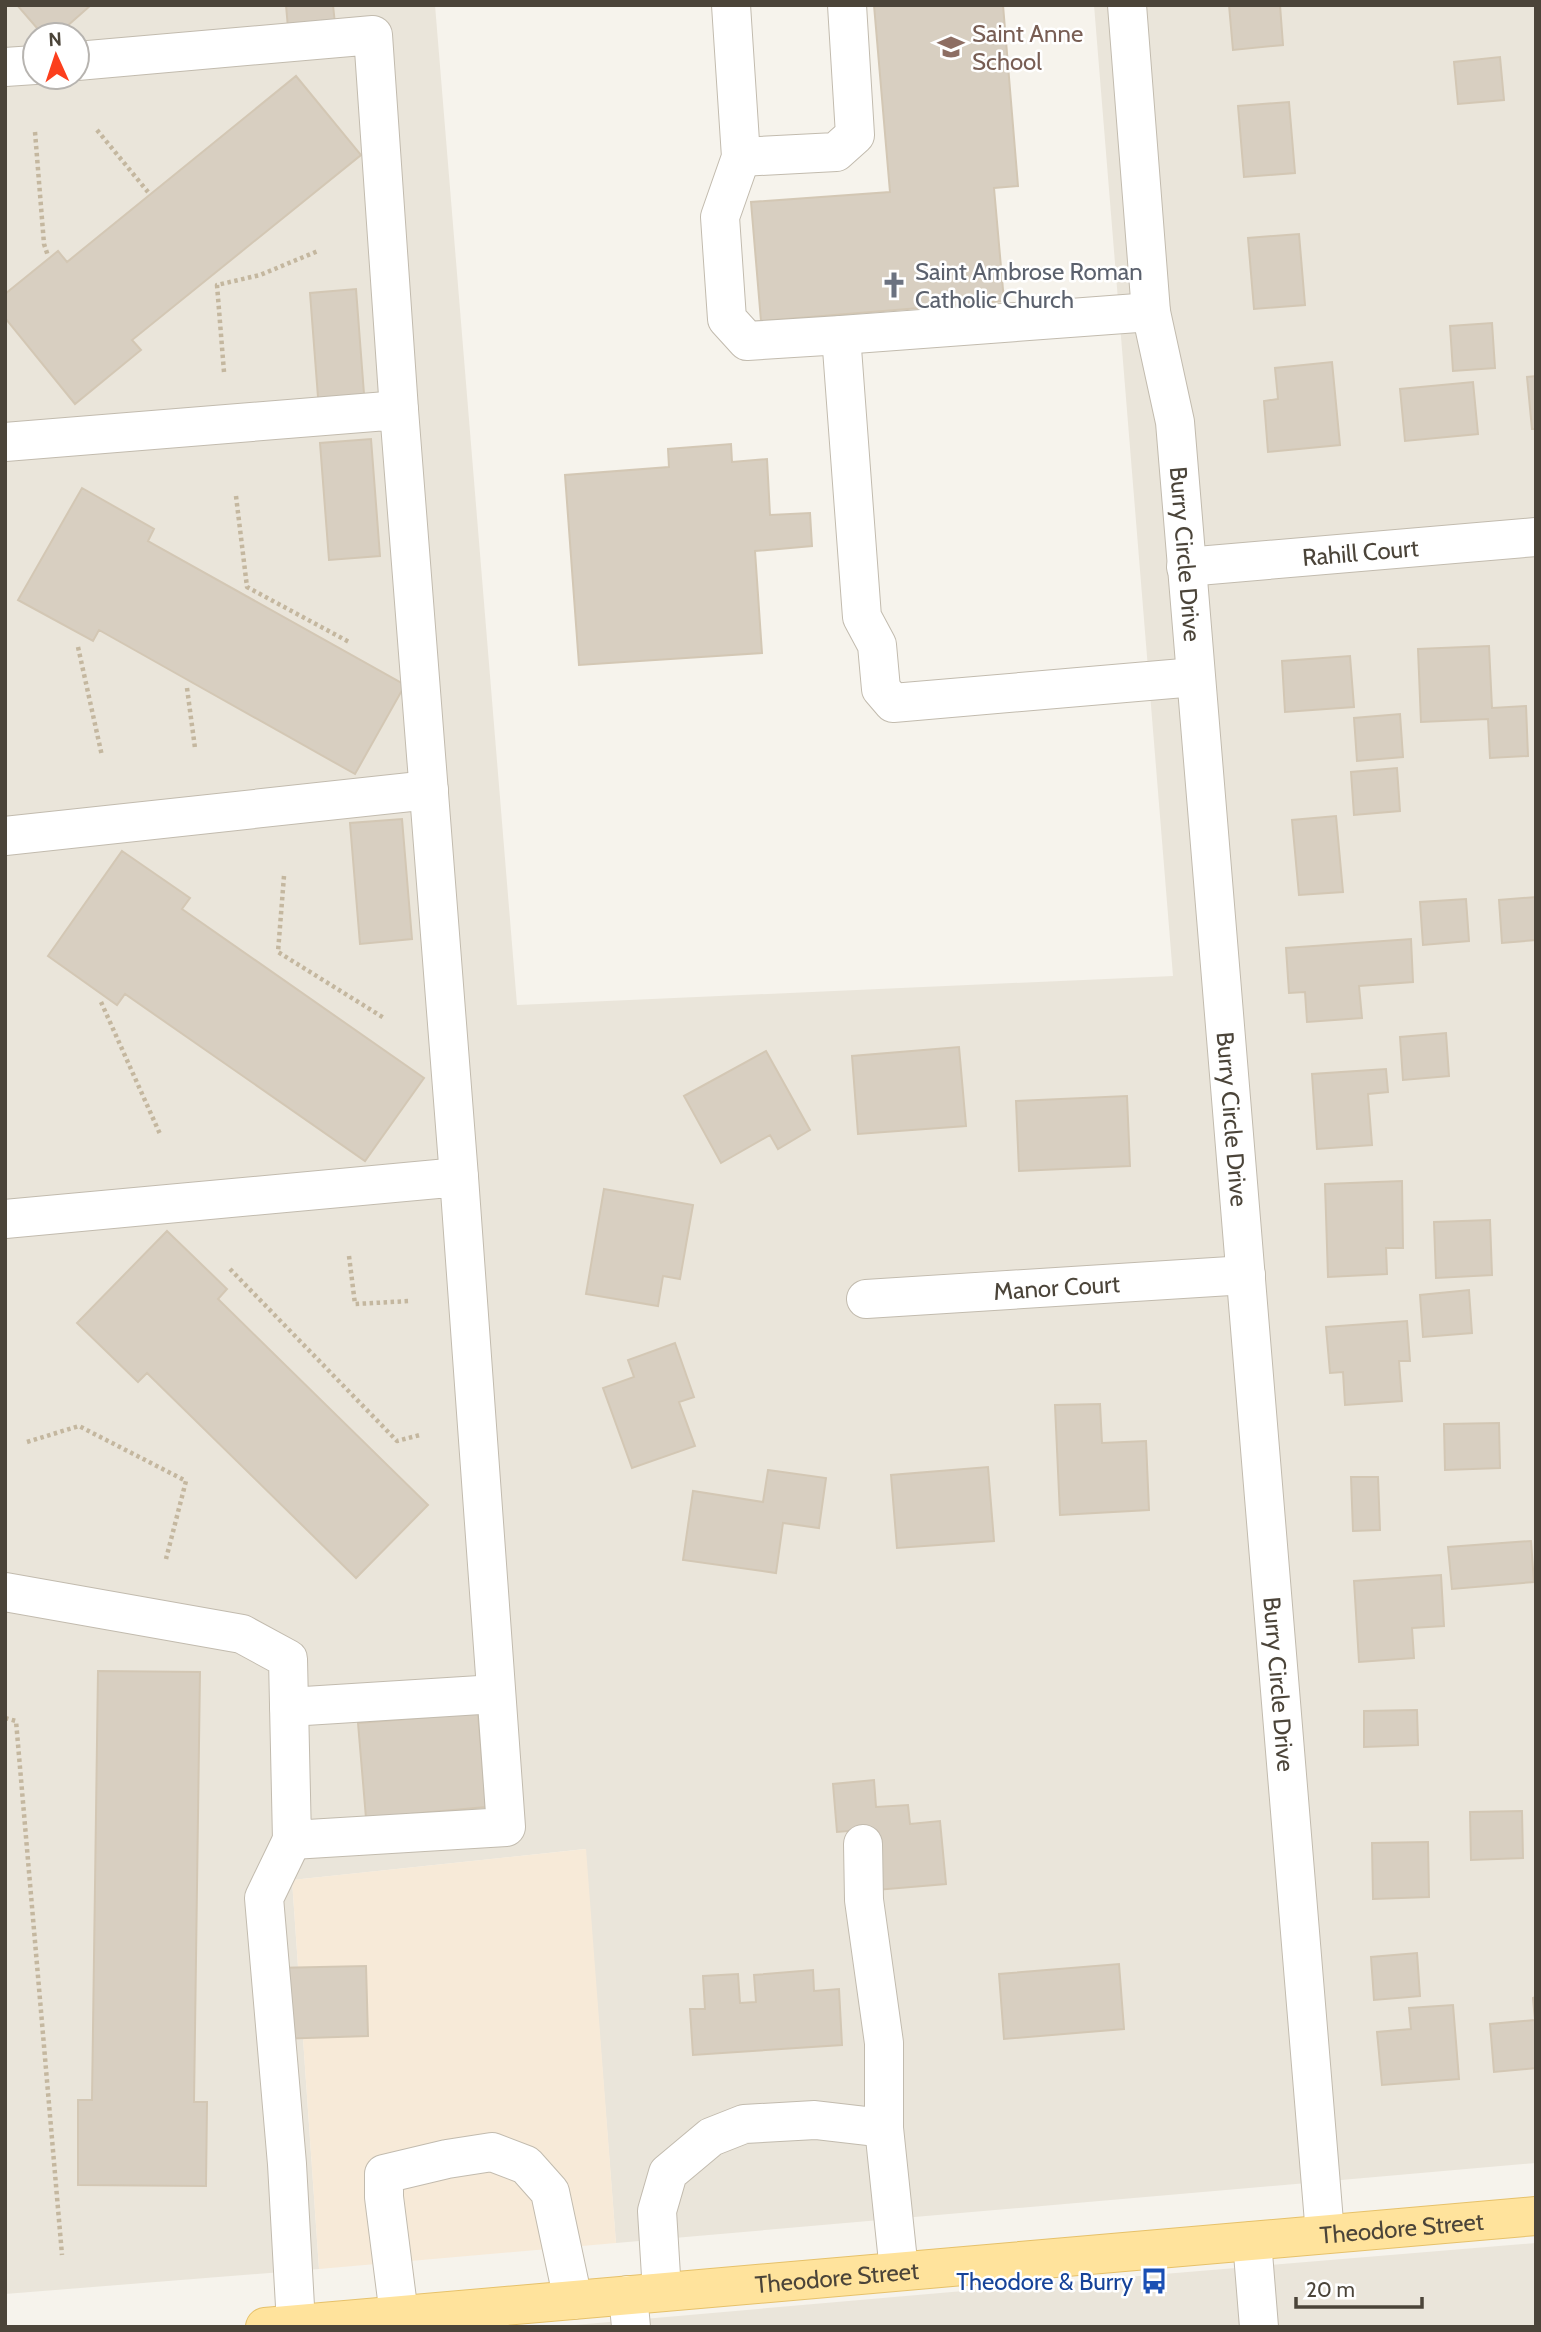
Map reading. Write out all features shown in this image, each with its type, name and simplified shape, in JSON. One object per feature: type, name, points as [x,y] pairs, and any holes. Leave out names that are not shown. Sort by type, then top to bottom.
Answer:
[{"type":"main road","name":"Theodore Street","points":[[281,2325],[573,2300],[640,2305],[899,2271],[1536,2216]]},
{"type":"street","points":[[731,5],[741,157],[720,217],[727,319],[747,341],[1152,312]]},
{"type":"street","points":[[741,157],[836,152],[855,135],[847,5]]},
{"type":"street","name":"Burry Circle Drive","points":[[1127,5],[1152,312],[1175,422],[1325,2234]]},
{"type":"street","points":[[91,59],[372,20],[506,1827],[292,1840]]},
{"type":"street","points":[[841,335],[862,617],[877,645],[881,689],[893,703],[1195,677]]},
{"type":"street","points":[[5,442],[399,410]]},
{"type":"street","name":"Rahill Court","points":[[1186,567],[1536,537]]},
{"type":"street","points":[[5,836],[429,790]]},
{"type":"street","points":[[5,1219],[459,1177]]},
{"type":"street","name":"Manor Court","points":[[866,1299],[1246,1275]]},
{"type":"street","points":[[5,1592],[242,1634],[288,1659],[292,1840],[264,1898],[287,2164],[281,2325]]},
{"type":"street","points":[[289,1707],[496,1694]]},
{"type":"street","points":[[863,1844],[864,1900],[884,2043],[884,2127],[899,2271]]},
{"type":"street","points":[[640,2305],[657,2211],[668,2174],[711,2137],[744,2124],[815,2120],[884,2127]]},
{"type":"street","points":[[399,2315],[384,2197],[384,2174],[447,2159],[492,2152],[526,2165],[550,2192],[573,2300]]},
{"type":"street","points":[[1252,2241],[1259,2327]]},
{"type":"path","points":[[97,130],[148,192]]},
{"type":"path","points":[[35,132],[44,244],[48,256]]},
{"type":"path","points":[[224,372],[217,285],[260,275],[318,251]]},
{"type":"path","points":[[236,496],[247,587],[351,643]]},
{"type":"path","points":[[78,647],[102,756]]},
{"type":"path","points":[[187,688],[195,748]]},
{"type":"path","points":[[284,876],[278,952],[384,1018]]},
{"type":"path","points":[[101,1002],[160,1134]]},
{"type":"path","points":[[349,1256],[355,1304],[410,1301]]},
{"type":"path","points":[[230,1269],[397,1441],[420,1435]]},
{"type":"path","points":[[27,1442],[79,1426],[186,1481],[166,1559]]},
{"type":"path","points":[[5,1718],[16,1721],[62,2255]]},
{"type":"shaded area","points":[[5,5],[435,5],[517,1005],[1173,976],[1094,5],[1536,5],[1536,2163],[616,2243],[585,1849],[292,1880],[319,2269],[5,2294]]},
{"type":"shaded area","points":[[586,1849],[616,2243],[319,2269],[292,1880]]},
{"type":"shaded area","points":[[1536,2243],[1536,2327],[552,2327],[1031,2285]]},
{"type":"building","points":[[17,5],[91,5],[73,21],[31,21]]},
{"type":"building","points":[[286,5],[333,5],[335,24],[288,28]]},
{"type":"building","points":[[874,5],[1003,5],[1018,186],[994,188],[1004,301],[761,321],[751,202],[890,192]]},
{"type":"building","points":[[1229,5],[1280,5],[1283,45],[1233,50]]},
{"type":"building","points":[[1500,57],[1504,100],[1458,104],[1454,62]]},
{"type":"building","points":[[296,76],[361,155],[132,340],[141,350],[75,404],[5,318],[5,294],[58,251],[67,262]]},
{"type":"building","points":[[1289,102],[1295,173],[1244,177],[1238,106]]},
{"type":"building","points":[[1299,234],[1305,305],[1254,309],[1248,238]]},
{"type":"building","points":[[356,289],[365,407],[319,410],[310,293]]},
{"type":"building","points":[[1492,323],[1495,368],[1453,371],[1450,326]]},
{"type":"building","points":[[1332,362],[1340,445],[1268,452],[1264,401],[1278,399],[1275,368]]},
{"type":"building","points":[[1536,376],[1536,429],[1532,429],[1527,377]]},
{"type":"building","points":[[1473,382],[1478,434],[1405,441],[1400,389]]},
{"type":"building","points":[[371,439],[380,556],[329,560],[320,443]]},
{"type":"building","points":[[731,444],[732,462],[767,459],[770,515],[810,513],[812,546],[755,551],[762,653],[579,665],[565,475],[669,467],[668,449]]},
{"type":"building","points":[[82,488],[154,529],[148,541],[405,685],[355,774],[99,630],[93,641],[18,600]]},
{"type":"building","points":[[1489,646],[1492,708],[1526,706],[1528,756],[1490,758],[1488,719],[1421,722],[1418,649]]},
{"type":"building","points":[[1350,656],[1354,707],[1285,712],[1282,661]]},
{"type":"building","points":[[1400,714],[1403,757],[1357,761],[1354,718]]},
{"type":"building","points":[[1397,768],[1400,811],[1354,815],[1351,772]]},
{"type":"building","points":[[1336,816],[1343,892],[1299,895],[1292,820]]},
{"type":"building","points":[[402,819],[412,939],[360,944],[350,823]]},
{"type":"building","points":[[122,851],[190,898],[182,909],[424,1078],[365,1161],[125,994],[117,1005],[48,956]]},
{"type":"building","points":[[1536,897],[1536,940],[1502,943],[1499,900]]},
{"type":"building","points":[[1466,899],[1469,941],[1423,945],[1420,902]]},
{"type":"building","points":[[1411,939],[1413,982],[1359,986],[1362,1018],[1307,1022],[1305,992],[1289,993],[1286,948]]},
{"type":"building","points":[[1446,1033],[1449,1076],[1403,1080],[1400,1037]]},
{"type":"building","points":[[959,1047],[966,1126],[858,1134],[852,1056]]},
{"type":"building","points":[[766,1051],[810,1130],[778,1149],[770,1135],[721,1163],[684,1096]]},
{"type":"building","points":[[1386,1069],[1388,1092],[1368,1094],[1372,1145],[1317,1149],[1312,1074]]},
{"type":"building","points":[[1127,1096],[1130,1166],[1019,1171],[1016,1101]]},
{"type":"building","points":[[1402,1181],[1403,1248],[1386,1248],[1387,1274],[1328,1277],[1325,1184]]},
{"type":"building","points":[[604,1189],[693,1205],[680,1279],[663,1276],[658,1306],[586,1294]]},
{"type":"building","points":[[1490,1220],[1492,1275],[1436,1278],[1434,1222]]},
{"type":"building","points":[[167,1231],[227,1289],[218,1299],[428,1505],[356,1578],[147,1373],[138,1382],[77,1323]]},
{"type":"building","points":[[1469,1290],[1472,1333],[1423,1337],[1420,1295]]},
{"type":"building","points":[[1407,1321],[1410,1361],[1399,1361],[1402,1401],[1345,1405],[1343,1372],[1330,1373],[1326,1327]]},
{"type":"building","points":[[675,1343],[694,1397],[679,1402],[695,1446],[632,1468],[603,1388],[634,1377],[628,1360]]},
{"type":"building","points":[[1100,1404],[1102,1443],[1146,1441],[1149,1510],[1060,1515],[1055,1405]]},
{"type":"building","points":[[1499,1423],[1500,1468],[1445,1470],[1444,1424]]},
{"type":"building","points":[[988,1467],[994,1541],[897,1548],[891,1475]]},
{"type":"building","points":[[768,1470],[826,1478],[819,1528],[783,1523],[776,1573],[683,1560],[693,1491],[763,1502]]},
{"type":"building","points":[[1351,1477],[1378,1477],[1380,1530],[1353,1531]]},
{"type":"building","points":[[1531,1541],[1534,1582],[1452,1589],[1448,1547]]},
{"type":"building","points":[[1441,1575],[1444,1626],[1412,1628],[1414,1658],[1359,1662],[1354,1581]]},
{"type":"building","points":[[98,1671],[200,1672],[194,2102],[207,2102],[206,2186],[78,2185],[78,2100],[92,2100]]},
{"type":"building","points":[[1417,1710],[1418,1745],[1364,1747],[1364,1711]]},
{"type":"building","points":[[478,1713],[486,1807],[366,1818],[358,1723]]},
{"type":"building","points":[[874,1780],[876,1807],[908,1805],[910,1824],[940,1821],[946,1884],[876,1890],[871,1829],[837,1832],[833,1784]]},
{"type":"building","points":[[1522,1811],[1523,1858],[1471,1860],[1470,1812]]},
{"type":"building","points":[[1428,1842],[1429,1897],[1373,1899],[1372,1843]]},
{"type":"building","points":[[1417,1953],[1420,1996],[1374,2000],[1371,1957]]},
{"type":"building","points":[[1119,1964],[1124,2029],[1004,2039],[999,1974]]},
{"type":"building","points":[[366,1966],[368,2036],[276,2039],[274,1968]]},
{"type":"building","points":[[813,1970],[814,1991],[839,1989],[842,2045],[693,2055],[690,2009],[705,2009],[703,1976],[738,1974],[740,2003],[756,2002],[754,1975]]},
{"type":"building","points":[[1536,1997],[1536,2068],[1494,2072],[1490,2024],[1535,2020],[1533,1998]]},
{"type":"building","points":[[1453,2005],[1459,2079],[1382,2085],[1377,2032],[1411,2029],[1409,2008]]},
{"type":"place","name":"Saint Anne School","points":[[951,47]]},
{"type":"place","name":"Saint Ambrose Roman Catholic Church","points":[[894,285]]},
{"type":"place","name":"Theodore & Burry","points":[[1154,2281]]}]
